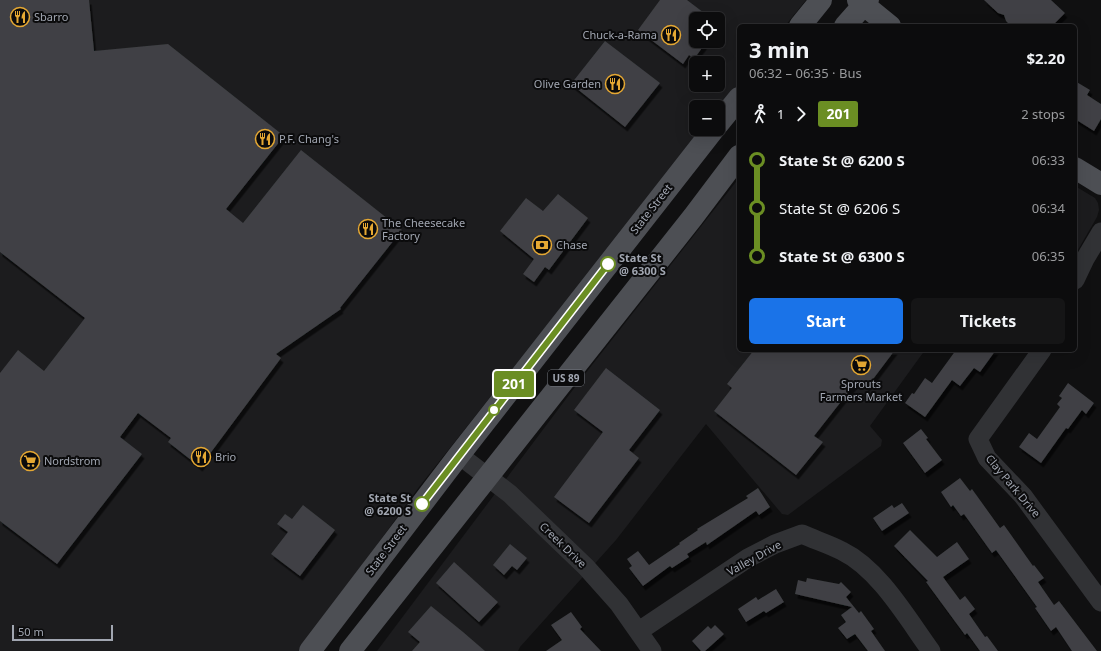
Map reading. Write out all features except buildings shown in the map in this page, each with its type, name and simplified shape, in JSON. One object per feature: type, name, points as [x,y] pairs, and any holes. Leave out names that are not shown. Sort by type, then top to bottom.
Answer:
[{"type":"main road","points":[[802,24],[821,0]]},
{"type":"main road","points":[[846,24],[863,2],[888,24]]},
{"type":"main road","points":[[725,115],[737,100]]},
{"type":"main road","name":"State Street","points":[[310,651],[459,455],[709,136]]},
{"type":"main road","name":"US 89","points":[[350,651],[693,217],[737,159]]},
{"type":"main road","points":[[1077,169],[1101,184]]},
{"type":"street","points":[[1077,276],[1101,232]]},
{"type":"street","name":"Clay Park Drive","points":[[1041,352],[978,439],[987,458],[1023,496],[1101,602]]},
{"type":"street","name":"Creek Drive","points":[[459,455],[510,494],[586,567],[619,604],[652,651]]},
{"type":"street","name":"Valley Drive","points":[[638,631],[748,558],[775,544],[802,534],[842,551],[871,572],[884,586],[931,651]]},
{"type":"shaded area","points":[[0,0],[806,0],[787,24],[737,24],[737,86],[725,101],[725,100],[689,100],[689,136],[697,136],[419,487],[300,651],[0,651]]},
{"type":"shaded area","points":[[737,181],[737,352],[924,352],[870,426],[882,440],[881,446],[788,515],[782,514],[706,424],[616,540],[518,651],[377,651],[581,379]]},
{"type":"shaded area","points":[[1077,187],[1095,198],[1098,203],[1099,210],[1097,217],[1077,252]]},
{"type":"bus line","name":"201","points":[[422,504],[608,264]]},
{"type":"place","name":"Sbarro","points":[[20,17]]},
{"type":"place","name":"Chuck-a-Rama","points":[[671,35]]},
{"type":"place","name":"Olive Garden","points":[[615,84]]},
{"type":"place","name":"P.F. Chang's","points":[[265,139]]},
{"type":"place","name":"The Cheesecake Factory","points":[[368,229]]},
{"type":"place","name":"Chase","points":[[542,245]]},
{"type":"place","name":"State St @ 6300 S","points":[[608,264]]},
{"type":"place","name":"Sprouts Farmers Market","points":[[861,365]]},
{"type":"place","name":"Brio","points":[[201,457]]},
{"type":"place","name":"Nordstrom","points":[[30,461]]},
{"type":"place","name":"State St @ 6200 S","points":[[422,504]]}]
